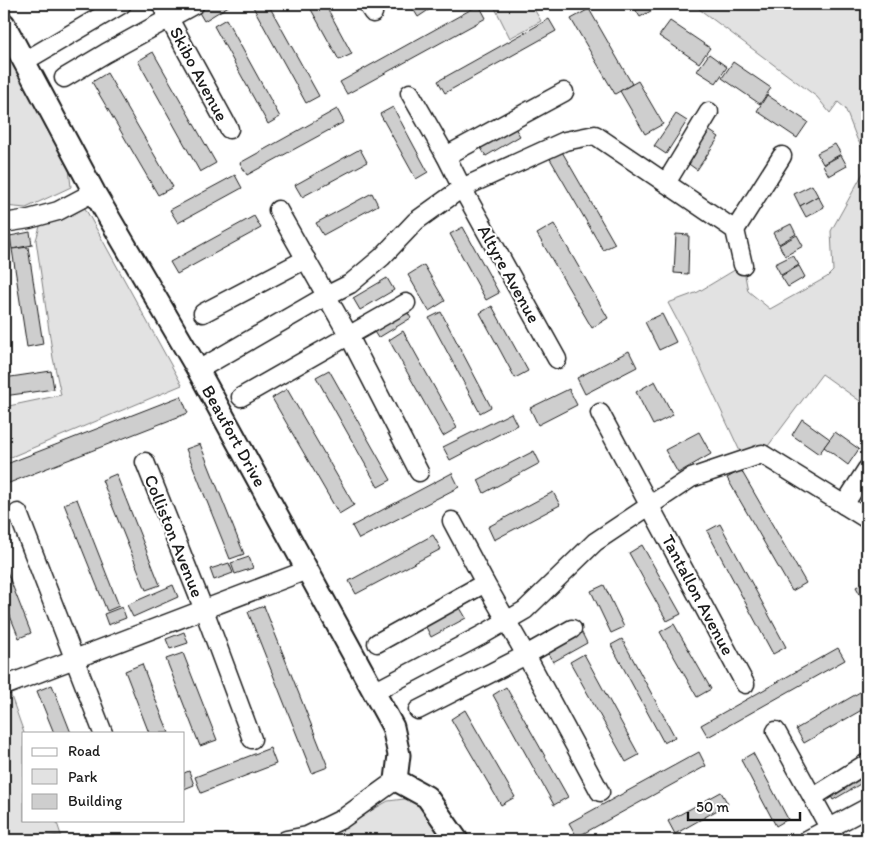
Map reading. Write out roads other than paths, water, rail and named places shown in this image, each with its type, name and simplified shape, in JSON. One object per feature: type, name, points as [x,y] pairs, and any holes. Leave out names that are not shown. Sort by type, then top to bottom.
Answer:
[{"type":"street","points":[[25,61],[122,4]]},
{"type":"street","name":"Skibo Avenue","points":[[64,78],[106,53],[165,11],[195,4]]},
{"type":"street","name":"Skibo Avenue","points":[[165,11],[230,130]]},
{"type":"street","name":"Beaufort Drive","points":[[4,24],[94,192],[198,370],[393,726],[399,755],[396,780]]},
{"type":"street","points":[[446,156],[564,92]]},
{"type":"street","name":"Altyre Avenue","points":[[410,93],[557,359]]},
{"type":"street","points":[[666,183],[709,112]]},
{"type":"street","points":[[198,370],[350,284],[382,256],[416,221],[462,188],[565,141],[595,136],[736,230]]},
{"type":"street","points":[[743,264],[736,230],[782,156]]},
{"type":"street","points":[[4,223],[29,219],[58,211],[94,192]]},
{"type":"street","points":[[278,210],[350,336],[419,472]]},
{"type":"street","points":[[203,313],[306,258]]},
{"type":"street","points":[[241,396],[406,303]]},
{"type":"street","name":"Tantallon Avenue","points":[[600,413],[745,684]]},
{"type":"street","points":[[374,692],[482,635],[524,610],[595,542],[690,478],[762,454],[867,519]]},
{"type":"street","name":"Colliston Avenue","points":[[145,462],[204,610],[252,739]]},
{"type":"street","points":[[844,505],[867,469]]},
{"type":"street","points":[[18,513],[103,732]]},
{"type":"street","points":[[452,521],[600,792]]},
{"type":"street","name":"Colliston Avenue","points":[[4,686],[307,570]]},
{"type":"street","points":[[377,643],[485,583]]},
{"type":"street","points":[[418,710],[526,655],[572,628]]},
{"type":"street","points":[[776,731],[833,834]]},
{"type":"street","points":[[813,797],[867,763]]},
{"type":"street","points":[[286,840],[307,836],[342,819],[396,780],[427,797],[457,840]]},
{"type":"street","points":[[807,840],[833,834],[867,808]]}]
